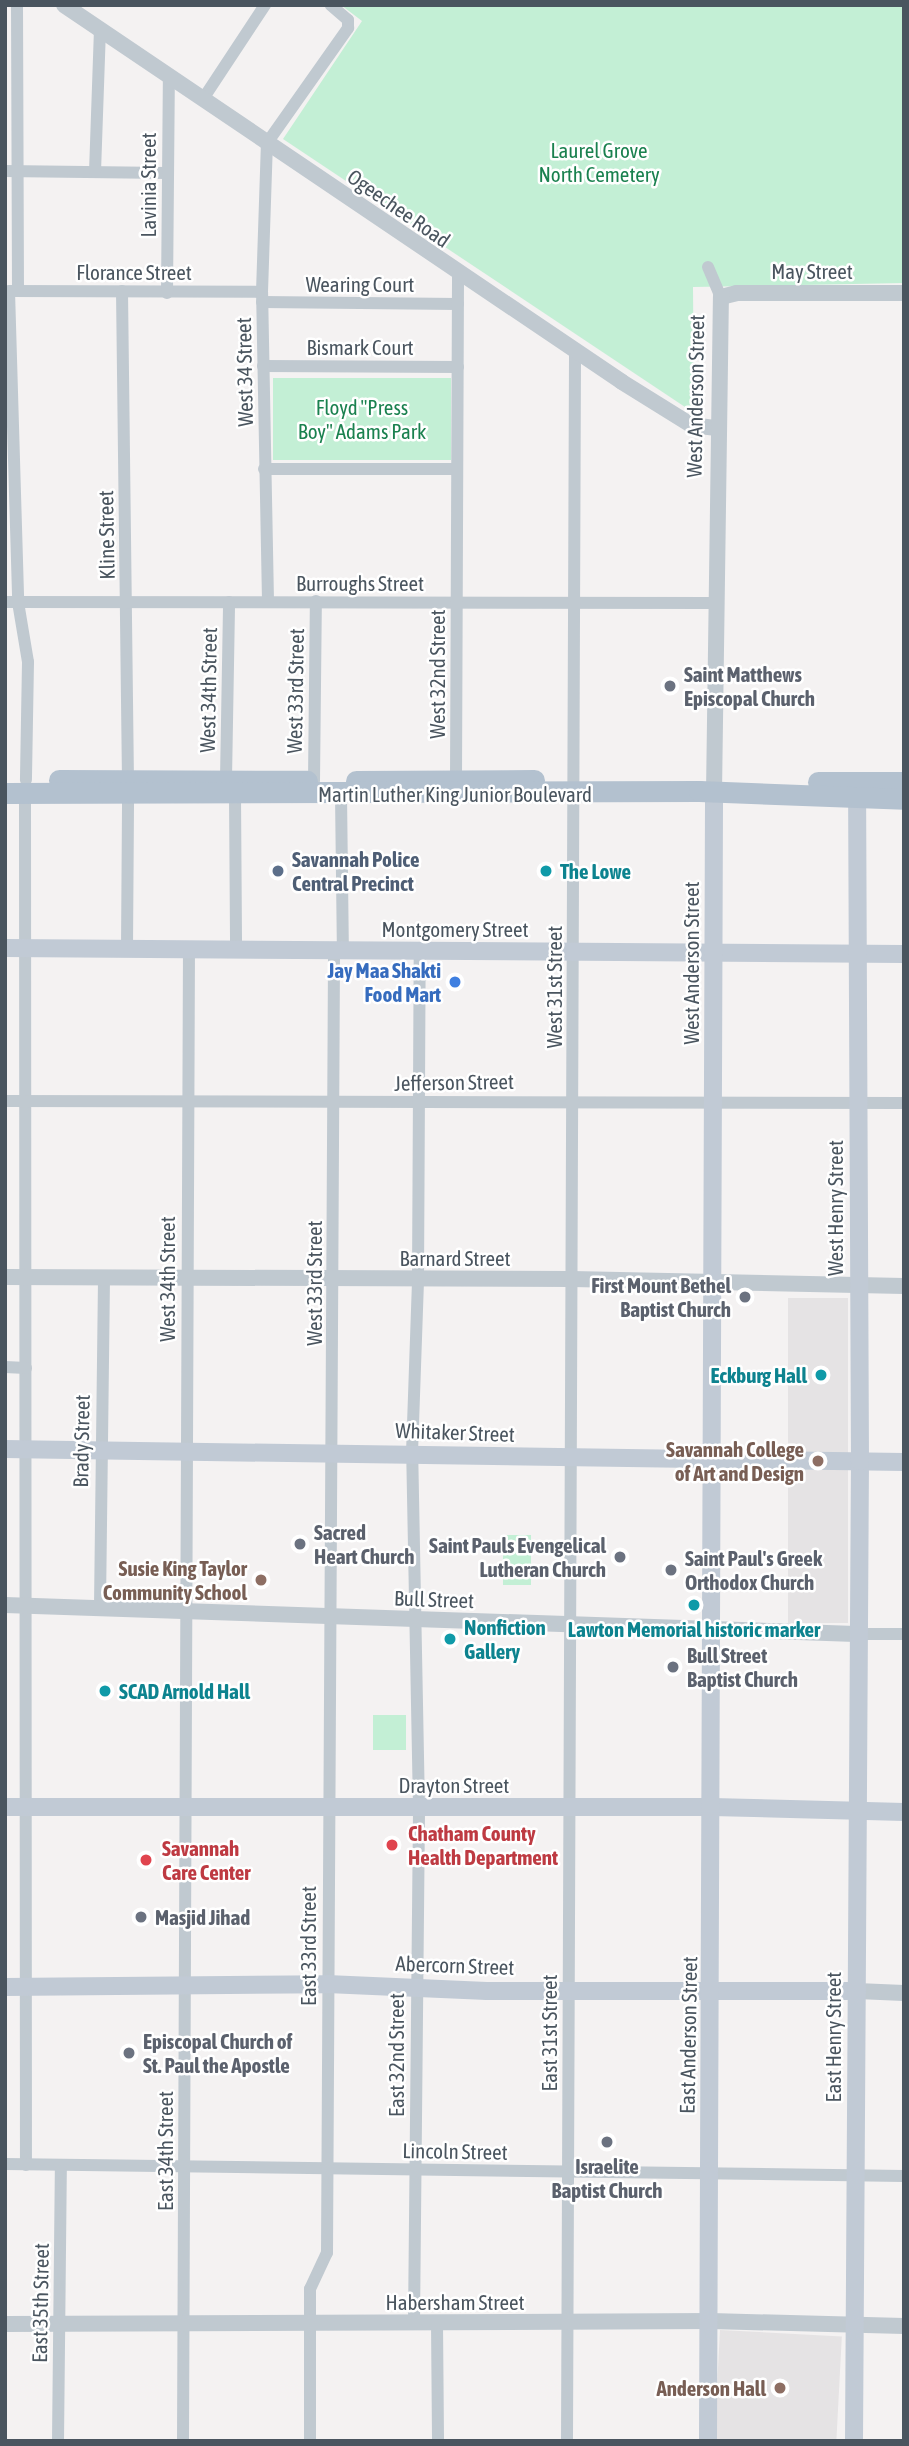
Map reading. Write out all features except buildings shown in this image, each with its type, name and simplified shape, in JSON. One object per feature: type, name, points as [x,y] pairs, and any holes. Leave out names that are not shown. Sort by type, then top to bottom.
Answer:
[{"type":"main road","name":"Martin Luther King Junior Boulevard","points":[[231,787],[314,781],[456,779],[574,787]]},
{"type":"main road","name":"Martin Luther King Junior Boulevard","points":[[858,791],[904,782]]},
{"type":"main road","name":"Martin Luther King Junior Boulevard","points":[[16,786],[231,787],[341,795],[714,785],[858,791],[904,799]]},
{"type":"main road","name":"West Anderson Street","points":[[710,1630],[713,1459],[711,1281],[714,785]]},
{"type":"main road","name":"West Henry Street","points":[[856,1634],[860,1461],[858,791]]},
{"type":"main road","name":"Montgomery Street","points":[[5,948],[904,954]]},
{"type":"main road","name":"Whitaker Street","points":[[5,1448],[412,1452],[904,1462]]},
{"type":"main road","name":"East Anderson Street","points":[[708,2441],[712,1807],[710,1630]]},
{"type":"main road","name":"East Henry Street","points":[[854,2441],[858,1811],[856,1634]]},
{"type":"main road","name":"Drayton Street","points":[[5,1807],[712,1807],[904,1812]]},
{"type":"main road","name":"Abercorn Street","points":[[5,1987],[185,1989],[327,1984],[569,1992],[856,1991]]},
{"type":"street","points":[[17,5],[10,57],[12,602],[28,662],[16,786],[27,948],[26,2165]]},
{"type":"street","name":"Ogeechee Road","points":[[64,5],[458,275],[691,425],[717,428]]},
{"type":"street","points":[[203,99],[265,5]]},
{"type":"street","points":[[267,143],[348,28],[348,20],[331,5]]},
{"type":"street","points":[[95,172],[100,31]]},
{"type":"street","name":"Lavinia Street","points":[[167,293],[166,173],[169,78]]},
{"type":"street","name":"West 34 Street","points":[[267,143],[262,297],[268,601]]},
{"type":"street","points":[[11,171],[166,173]]},
{"type":"street","points":[[708,267],[721,297]]},
{"type":"street","name":"West 32nd Street","points":[[456,779],[458,275]]},
{"type":"street","name":"Florance Street","points":[[11,291],[262,297]]},
{"type":"street","name":"Kline Street","points":[[122,292],[128,786],[127,949]]},
{"type":"street","name":"May Street","points":[[721,297],[737,293],[904,293]]},
{"type":"street","name":"Wearing Court","points":[[262,297],[458,304]]},
{"type":"street","name":"West Anderson Street","points":[[714,785],[714,603],[721,297]]},
{"type":"street","name":"West 31st Street","points":[[572,1626],[575,349]]},
{"type":"street","name":"Bismark Court","points":[[263,366],[458,367]]},
{"type":"street","points":[[264,469],[457,469]]},
{"type":"street","name":"West 33rd Street","points":[[314,781],[316,601]]},
{"type":"street","name":"Burroughs Street","points":[[12,602],[714,603]]},
{"type":"street","name":"West 34th Street","points":[[229,602],[236,950]]},
{"type":"street","name":"West 33rd Street","points":[[330,1615],[334,1452],[333,1103],[341,795]]},
{"type":"street","name":"West 34th Street","points":[[184,1609],[184,1278],[189,950]]},
{"type":"street","points":[[415,1619],[412,1452],[418,1279],[420,951]]},
{"type":"street","name":"Jefferson Street","points":[[5,1101],[419,1103],[714,1100],[904,1103]]},
{"type":"street","name":"Barnard Street","points":[[5,1277],[572,1279],[858,1282],[904,1286]]},
{"type":"street","name":"Brady Street","points":[[100,1606],[99,1450],[104,1277]]},
{"type":"street","points":[[5,1367],[26,1368]]},
{"type":"street","name":"Bull Street","points":[[5,1605],[184,1609],[572,1626],[904,1634]]},
{"type":"street","name":"East 34th Street","points":[[183,2441],[184,1609]]},
{"type":"street","name":"East 33rd Street","points":[[310,2441],[310,2289],[327,2253],[330,1615]]},
{"type":"street","name":"East 32nd Street","points":[[414,2323],[418,1808],[415,1619]]},
{"type":"street","name":"East 31st Street","points":[[567,2441],[572,1626]]},
{"type":"street","name":"Abercorn Street","points":[[856,1991],[904,1993]]},
{"type":"street","name":"Lincoln Street","points":[[5,2164],[904,2176]]},
{"type":"street","name":"East 35th Street","points":[[58,2441],[61,2165]]},
{"type":"street","name":"Habersham Street","points":[[5,2323],[710,2321],[904,2326]]},
{"type":"street","points":[[438,2323],[438,2441]]},
{"type":"shaded area","name":"Savannah College of Art and Design","points":[[788,1298],[848,1298],[848,1623],[788,1623]]},
{"type":"shaded area","name":"Anderson Hall","points":[[720,2330],[842,2336],[836,2441],[714,2441]]},
{"type":"green space","name":"Laurel Grove North Cemetery","points":[[341,5],[904,5],[904,283],[693,287],[694,413],[283,139],[362,21]]},
{"type":"green space","name":"Floyd \"Press Boy\" Adams Park","points":[[273,378],[451,378],[451,460],[273,460]]},
{"type":"green space","points":[[503,1535],[531,1535],[531,1585],[503,1585]]},
{"type":"green space","points":[[373,1715],[406,1715],[406,1750],[373,1750]]},
{"type":"place","name":"Saint Matthews Episcopal Church","points":[[670,686]]},
{"type":"place","name":"Savannah Police Central Precinct","points":[[278,871]]},
{"type":"place","name":"The Lowe","points":[[546,871]]},
{"type":"place","name":"Jay Maa Shakti Food Mart","points":[[455,982]]},
{"type":"place","name":"First Mount Bethel Baptist Church","points":[[745,1297]]},
{"type":"place","name":"Eckburg Hall","points":[[821,1375]]},
{"type":"place","name":"Savannah College of Art and Design","points":[[818,1461]]},
{"type":"place","name":"Sacred Heart Church","points":[[300,1544]]},
{"type":"place","name":"Saint Pauls Evengelical Lutheran Church","points":[[620,1557]]},
{"type":"place","name":"Saint Paul's Greek Orthodox Church","points":[[671,1570]]},
{"type":"place","name":"Susie King Taylor Community School","points":[[261,1580]]},
{"type":"place","name":"Lawton Memorial historic marker","points":[[694,1605]]},
{"type":"place","name":"Nonfiction Gallery","points":[[450,1639]]},
{"type":"place","name":"Bull Street Baptist Church","points":[[673,1667]]},
{"type":"place","name":"SCAD Arnold Hall","points":[[105,1691]]},
{"type":"place","name":"Chatham County Health Department","points":[[392,1845]]},
{"type":"place","name":"Savannah Care Center","points":[[146,1860]]},
{"type":"place","name":"Masjid Jihad","points":[[141,1917]]},
{"type":"place","name":"Episcopal Church of St. Paul the Apostle","points":[[129,2053]]},
{"type":"place","name":"Israelite Baptist Church","points":[[607,2142]]},
{"type":"place","name":"Anderson Hall","points":[[780,2388]]}]
